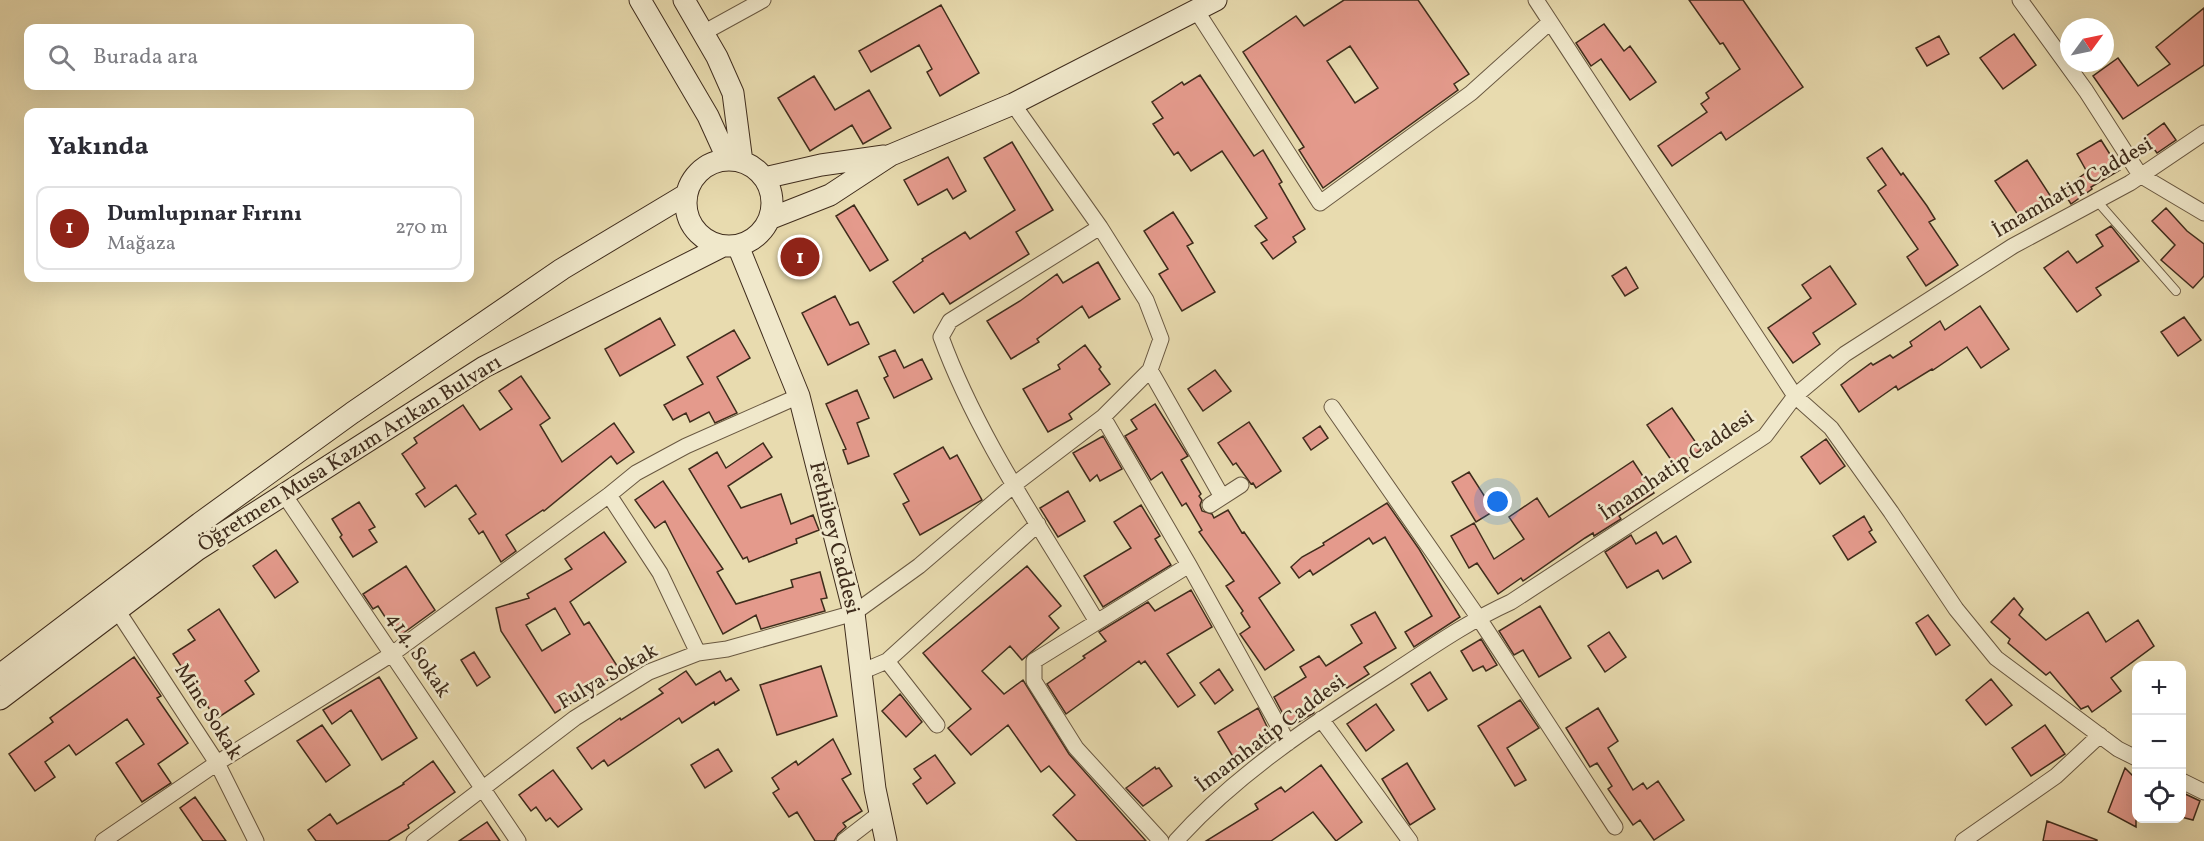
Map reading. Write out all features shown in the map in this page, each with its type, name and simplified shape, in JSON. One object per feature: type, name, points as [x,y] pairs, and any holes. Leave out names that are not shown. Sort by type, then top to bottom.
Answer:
[{"type":"street","points":[[640,0],[735,161]]},
{"type":"street","points":[[684,0],[717,57],[733,93],[735,161]]},
{"type":"street","points":[[703,33],[763,0]]},
{"type":"street","points":[[769,219],[830,195],[891,155],[1013,104],[1216,0]]},
{"type":"street","points":[[1536,0],[1795,396],[1831,428],[1956,609],[1996,658],[2118,749],[2132,756]]},
{"type":"street","points":[[2020,0],[2086,91],[2140,175],[2204,213]]},
{"type":"street","points":[[1196,10],[1320,202],[1471,93],[1550,22]]},
{"type":"street","points":[[854,613],[919,566],[1015,484],[1102,417],[1150,370],[1161,339],[1146,300],[1100,227],[1013,104]]},
{"type":"street","name":"İmamhatip Caddesi","points":[[1176,841],[1198,816],[1321,719],[1478,617],[1511,602],[1765,436],[1795,396],[1845,354],[2013,246],[2130,183],[2204,133]]},
{"type":"street","points":[[765,178],[821,165],[891,155]]},
{"type":"street","points":[[735,161],[754,168],[765,178],[771,191],[772,206],[769,219],[762,232],[751,241],[730,246],[704,238],[690,222],[686,208],[687,194],[692,181],[701,170],[714,163],[735,161]]},
{"type":"street","name":"Öğretmen Musa Kazım Arıkan Bulvarı","points":[[0,699],[112,602],[352,413],[562,269],[687,194]]},
{"type":"street","points":[[1097,622],[988,439],[954,372],[941,337],[950,321],[1100,227]]},
{"type":"street","name":"Öğretmen Musa Kazım Arıkan Bulvarı","points":[[0,675],[484,367],[730,246]]},
{"type":"street","name":"Fethibey Caddesi","points":[[730,246],[799,396],[854,613],[879,814],[886,841]]},
{"type":"street","points":[[1150,370],[1216,501],[1242,485]]},
{"type":"street","points":[[103,841],[216,763],[392,654],[609,495],[636,472],[686,446],[799,396]]},
{"type":"street","points":[[1332,407],[1478,617],[1615,827]]},
{"type":"street","points":[[1102,417],[1189,565],[1288,743]]},
{"type":"street","name":"414. Sokak","points":[[283,493],[518,841]]},
{"type":"street","points":[[609,495],[660,573],[698,653]]},
{"type":"street","points":[[861,672],[886,661],[1038,524]]},
{"type":"street","points":[[1161,841],[1076,748],[1034,681],[1034,661],[1189,565]]},
{"type":"street","name":"Mine Sokak","points":[[112,602],[216,763],[256,841]]},
{"type":"street","name":"Fulya Sokak","points":[[414,841],[575,718],[649,672],[698,653],[727,649],[854,613]]},
{"type":"street","points":[[886,661],[937,725]]},
{"type":"street","points":[[1321,719],[1410,841]]},
{"type":"street","points":[[1963,841],[2056,776],[2100,735]]},
{"type":"street","points":[[2186,783],[2204,792]]},
{"type":"street","points":[[844,841],[879,814]]},
{"type":"lane","points":[[2097,201],[2176,291]]},
{"type":"building","points":[[1344,0],[1418,0],[1469,74],[1454,84],[1458,90],[1323,188],[1299,150],[1304,147],[1243,52],[1296,16],[1304,26]],"holes":[[[1350,46],[1378,88],[1355,103],[1327,61]]]},
{"type":"building","points":[[1689,0],[1743,0],[1803,87],[1726,140],[1721,132],[1672,166],[1658,146],[1707,112],[1701,104],[1709,98],[1706,93],[1740,69]]},
{"type":"building","points":[[941,5],[979,73],[940,96],[927,72],[932,69],[919,45],[871,72],[859,51]]},
{"type":"building","points":[[2204,8],[2204,65],[2123,119],[2093,76],[2099,72],[2114,72],[2114,61],[2118,58],[2138,86],[2170,64],[2156,47]]},
{"type":"building","points":[[1604,24],[1624,51],[1630,46],[1656,82],[1630,100],[1601,59],[1591,66],[1576,43]]},
{"type":"building","points":[[2014,34],[2036,65],[2003,89],[1980,58]]},
{"type":"building","points":[[1939,36],[1949,54],[1927,66],[1916,48]]},
{"type":"building","points":[[1200,75],[1254,156],[1263,150],[1282,182],[1279,184],[1305,229],[1293,237],[1296,242],[1273,259],[1261,243],[1267,240],[1255,226],[1267,218],[1222,151],[1191,171],[1178,152],[1174,155],[1153,124],[1163,118],[1152,102],[1182,82],[1184,85]]},
{"type":"building","points":[[814,76],[835,110],[869,90],[891,128],[863,144],[852,125],[810,151],[778,98]]},
{"type":"building","points":[[2164,123],[2176,140],[2157,153],[2145,137]]},
{"type":"building","points":[[2101,140],[2120,170],[2091,187],[2092,189],[2071,204],[2062,190],[2087,172],[2077,154]]},
{"type":"building","points":[[1012,142],[1053,210],[1016,232],[1029,254],[950,304],[943,293],[914,313],[893,282],[923,261],[922,259],[965,232],[970,239],[1015,210],[984,158]]},
{"type":"building","points":[[1882,148],[1927,206],[1935,219],[1929,222],[1958,265],[1926,286],[1907,257],[1918,249],[1878,191],[1886,185],[1867,158]]},
{"type":"building","points":[[948,157],[966,191],[953,199],[947,189],[918,205],[904,180]]},
{"type":"building","points":[[2027,160],[2055,203],[2024,224],[1995,181]]},
{"type":"building","points":[[854,205],[888,260],[870,271],[836,216]]},
{"type":"building","points":[[2166,208],[2187,231],[2204,244],[2204,276],[2193,288],[2161,260],[2175,245],[2152,221]]},
{"type":"building","points":[[1173,212],[1193,243],[1187,246],[1215,292],[1182,311],[1159,274],[1168,269],[1144,231]]},
{"type":"building","points":[[2111,226],[2139,261],[2096,288],[2101,295],[2077,312],[2044,268],[2068,251],[2077,263],[2103,246],[2096,235]]},
{"type":"building","points":[[1098,262],[1120,299],[1089,318],[1082,306],[1037,339],[1039,342],[1011,359],[987,321],[1057,274],[1063,283]]},
{"type":"building","points":[[1830,266],[1856,304],[1813,333],[1820,344],[1793,363],[1768,328],[1811,298],[1802,285]]},
{"type":"building","points":[[1626,267],[1638,288],[1625,296],[1612,276]]},
{"type":"building","points":[[835,296],[850,325],[858,322],[869,344],[828,365],[802,313]]},
{"type":"building","points":[[1980,306],[2009,349],[1981,368],[1967,347],[1898,390],[1896,386],[1859,412],[1841,385],[1871,363],[1873,365],[1890,355],[1893,358],[1912,346],[1910,342],[1940,321],[1945,330]]},
{"type":"building","points":[[2184,317],[2201,340],[2178,356],[2161,332]]},
{"type":"building","points":[[660,318],[675,345],[620,376],[605,349]]},
{"type":"building","points":[[734,330],[750,358],[717,377],[737,413],[715,423],[709,412],[690,422],[686,413],[673,420],[664,405],[703,384],[687,357]]},
{"type":"building","points":[[1085,345],[1110,384],[1069,414],[1072,419],[1048,432],[1023,389],[1060,369],[1058,365]]},
{"type":"building","points":[[895,350],[904,368],[922,359],[932,379],[894,398],[884,378],[888,376],[879,357]]},
{"type":"building","points":[[1215,370],[1231,391],[1203,411],[1188,389]]},
{"type":"building","points":[[521,376],[550,418],[540,425],[562,462],[614,423],[634,452],[617,464],[611,456],[544,511],[506,535],[516,551],[501,562],[483,531],[479,534],[469,519],[476,514],[456,485],[425,507],[416,494],[425,488],[402,454],[417,443],[414,438],[463,405],[480,430],[512,409],[499,391]]},
{"type":"building","points":[[857,390],[869,418],[857,423],[869,456],[848,464],[843,450],[846,449],[826,404]]},
{"type":"building","points":[[1155,404],[1188,456],[1181,460],[1201,494],[1199,496],[1202,500],[1200,505],[1202,511],[1212,514],[1214,518],[1228,510],[1242,533],[1244,532],[1280,583],[1259,598],[1294,650],[1265,670],[1240,634],[1250,627],[1241,613],[1243,611],[1226,586],[1234,581],[1199,532],[1202,530],[1186,503],[1182,506],[1162,472],[1151,480],[1125,436],[1137,429],[1131,420]]},
{"type":"building","points":[[1672,408],[1701,450],[1676,467],[1647,425]]},
{"type":"building","points":[[1249,422],[1281,471],[1256,488],[1236,463],[1233,465],[1218,443]]},
{"type":"building","points":[[1320,426],[1328,438],[1311,450],[1303,438]]},
{"type":"building","points":[[1103,436],[1122,469],[1100,481],[1097,475],[1090,481],[1073,453]]},
{"type":"building","points":[[1826,439],[1845,466],[1820,484],[1801,457]]},
{"type":"building","points":[[763,443],[772,457],[728,486],[741,508],[781,494],[791,524],[813,515],[819,530],[796,539],[797,543],[749,562],[747,557],[743,559],[689,469],[717,452],[726,468]]},
{"type":"building","points":[[943,447],[950,459],[957,455],[982,500],[920,535],[903,504],[909,501],[894,474]]},
{"type":"building","points":[[1633,461],[1654,493],[1619,516],[1621,519],[1594,536],[1593,533],[1523,581],[1521,578],[1498,594],[1477,563],[1469,568],[1451,536],[1474,523],[1494,559],[1524,539],[1509,517],[1537,498],[1549,517]]},
{"type":"building","points":[[1469,472],[1494,511],[1476,522],[1452,482]]},
{"type":"building","points":[[663,481],[723,569],[717,572],[736,604],[793,587],[791,580],[820,572],[827,598],[821,599],[825,611],[761,629],[756,615],[723,634],[665,521],[655,528],[635,500]]},
{"type":"building","points":[[1068,491],[1085,521],[1058,537],[1040,508]]},
{"type":"building","points":[[359,502],[375,527],[369,530],[377,542],[353,557],[332,519]]},
{"type":"building","points":[[1387,503],[1419,549],[1460,617],[1414,647],[1405,632],[1432,616],[1385,537],[1373,544],[1369,538],[1313,575],[1310,570],[1299,578],[1291,567],[1302,557],[1324,545],[1323,543]]},
{"type":"building","points":[[1141,505],[1160,536],[1155,539],[1171,565],[1103,607],[1084,576],[1131,548],[1114,522]]},
{"type":"building","points":[[1864,516],[1872,530],[1869,532],[1876,542],[1848,560],[1833,536]]},
{"type":"building","points":[[604,532],[626,562],[570,602],[584,625],[589,622],[621,672],[555,713],[501,631],[496,608],[529,598],[527,594],[572,569],[565,559]],"holes":[[[555,608],[570,634],[542,651],[526,625]]]},
{"type":"building","points":[[1656,532],[1663,544],[1676,536],[1691,562],[1663,579],[1658,570],[1627,588],[1605,552],[1631,535],[1636,544]]},
{"type":"building","points":[[276,550],[298,582],[275,598],[253,566]]},
{"type":"building","points":[[406,566],[435,610],[398,637],[378,606],[373,609],[363,594]]},
{"type":"building","points":[[1027,566],[1061,606],[1049,616],[1059,628],[1022,660],[1010,646],[982,671],[1004,694],[1023,680],[1069,754],[1146,841],[1077,841],[1053,815],[1075,795],[1049,766],[1041,772],[1008,725],[971,755],[948,728],[971,709],[923,653]]},
{"type":"building","points":[[1191,590],[1212,627],[1167,654],[1195,695],[1178,707],[1145,661],[1141,664],[1139,661],[1066,714],[1047,684],[1106,641],[1099,632],[1148,602],[1155,611]]},
{"type":"building","points":[[2014,598],[2023,609],[2019,615],[2046,640],[2088,612],[2106,642],[2138,620],[2154,646],[2111,678],[2121,691],[2092,712],[2088,706],[2081,709],[2050,672],[2046,675],[2008,643],[2010,639],[1991,622]]},
{"type":"building","points":[[1540,606],[1571,658],[1539,677],[1523,650],[1514,655],[1499,631]]},
{"type":"building","points":[[219,609],[259,671],[245,681],[254,694],[216,719],[173,654],[195,640],[188,630]]},
{"type":"building","points":[[1375,612],[1396,648],[1364,667],[1369,674],[1347,688],[1344,684],[1311,704],[1314,713],[1290,727],[1274,697],[1306,677],[1300,667],[1319,656],[1326,666],[1362,643],[1351,625]]},
{"type":"building","points":[[1928,615],[1950,645],[1936,655],[1916,623]]},
{"type":"building","points":[[1609,632],[1626,657],[1605,672],[1588,646]]},
{"type":"building","points":[[1481,639],[1497,665],[1486,671],[1483,666],[1473,671],[1461,651]]},
{"type":"building","points":[[474,652],[490,677],[477,686],[461,660]]},
{"type":"building","points":[[134,657],[161,696],[157,698],[188,743],[158,764],[171,783],[142,802],[116,763],[144,744],[127,719],[76,755],[69,745],[45,762],[55,777],[35,791],[9,754],[53,722],[50,718]]},
{"type":"building","points":[[821,666],[837,716],[777,735],[760,685]]},
{"type":"building","points":[[1219,669],[1233,690],[1215,704],[1200,683]]},
{"type":"building","points":[[686,671],[696,685],[720,671],[726,681],[731,678],[739,690],[715,705],[714,702],[682,723],[679,718],[608,766],[604,760],[592,769],[577,748],[620,718],[621,720],[663,693],[659,689]]},
{"type":"building","points":[[1430,672],[1447,699],[1428,711],[1411,684]]},
{"type":"building","points":[[379,677],[417,738],[382,760],[351,710],[332,724],[323,710]]},
{"type":"building","points":[[1991,679],[2012,705],[1986,725],[1966,700]]},
{"type":"building","points":[[900,694],[922,722],[906,737],[882,711]]},
{"type":"building","points":[[1520,700],[1539,728],[1507,748],[1526,780],[1515,786],[1478,726]]},
{"type":"building","points":[[1376,704],[1394,730],[1366,751],[1347,724]]},
{"type":"building","points":[[1258,708],[1274,741],[1238,765],[1218,732]]},
{"type":"building","points":[[1598,708],[1618,741],[1608,748],[1633,790],[1643,783],[1647,789],[1658,781],[1684,820],[1654,840],[1640,820],[1633,825],[1608,789],[1612,786],[1597,763],[1590,767],[1566,728]]},
{"type":"building","points":[[322,725],[350,765],[326,782],[297,741]]},
{"type":"building","points":[[2045,725],[2065,754],[2031,776],[2012,748]]},
{"type":"building","points":[[833,739],[851,774],[842,779],[862,811],[843,823],[846,827],[834,841],[815,841],[797,812],[789,817],[773,793],[779,789],[772,778],[796,761],[798,765]]},
{"type":"building","points":[[718,749],[732,771],[705,788],[691,765]]},
{"type":"building","points":[[935,755],[955,783],[927,804],[913,784],[921,778],[914,769]]},
{"type":"building","points":[[433,761],[455,792],[408,825],[409,828],[388,841],[316,841],[308,830],[330,814],[337,824],[404,784]]},
{"type":"building","points":[[1407,763],[1435,809],[1410,825],[1382,779]]},
{"type":"building","points":[[1321,765],[1362,822],[1336,841],[1313,812],[1271,841],[1206,841],[1258,809],[1255,804],[1281,787],[1285,792]]},
{"type":"building","points":[[1155,767],[1159,768],[1172,786],[1143,806],[1126,788]]},
{"type":"building","points":[[2125,768],[2132,775],[2132,823],[2136,823],[2136,827],[2108,812]]},
{"type":"building","points":[[553,770],[582,809],[558,827],[550,818],[546,821],[536,807],[531,811],[519,795]]},
{"type":"building","points":[[2186,794],[2200,801],[2193,820],[2186,818]]},
{"type":"building","points":[[195,797],[226,841],[203,841],[180,808]]},
{"type":"building","points":[[2047,821],[2097,840],[2097,841],[2043,841]]},
{"type":"building","points":[[487,822],[500,841],[459,841]]},
{"type":"place","name":"Dumlupınar Fırını","points":[[800,257]]}]
